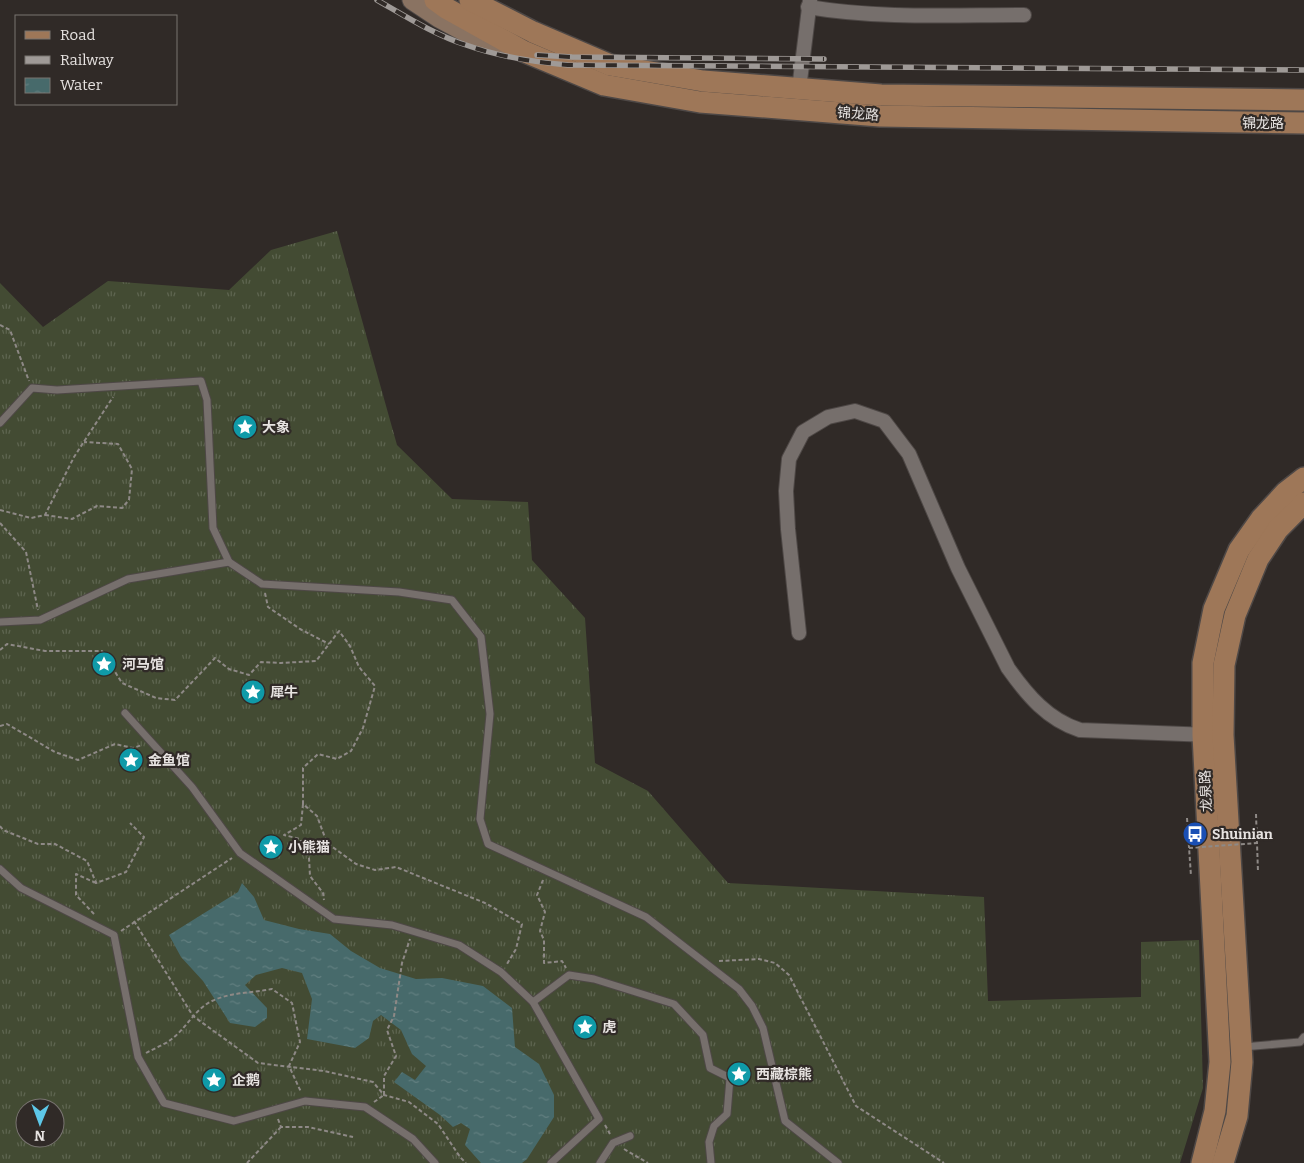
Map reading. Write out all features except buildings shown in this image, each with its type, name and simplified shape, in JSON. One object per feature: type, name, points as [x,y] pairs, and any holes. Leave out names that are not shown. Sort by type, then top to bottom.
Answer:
[{"type":"main road","name":"锦龙路","points":[[470,0],[534,32],[610,65],[703,81],[881,95],[1304,100]]},
{"type":"main road","name":"锦龙路","points":[[440,4],[524,51],[604,85],[700,102],[880,116],[1304,123]]},
{"type":"main road","name":"龙泉路","points":[[1223,1163],[1237,1116],[1242,1062],[1213,735],[1203,662],[1214,609],[1239,550],[1261,520],[1286,492],[1304,478]]},
{"type":"main road","name":"龙泉路","points":[[1202,1163],[1215,1112],[1220,1062],[1213,735],[1224,665],[1235,616],[1258,559],[1278,529],[1304,503]]},
{"type":"street","points":[[412,0],[439,18],[482,41],[524,51]]},
{"type":"street","points":[[493,0],[534,32]]},
{"type":"street","points":[[799,89],[809,4],[844,13],[881,15],[1024,15]]},
{"type":"street","points":[[1250,99],[1304,92]]},
{"type":"street","points":[[1251,123],[1304,132]]},
{"type":"street","points":[[799,633],[788,529],[786,491],[789,459],[803,432],[828,417],[854,411],[884,421],[909,454],[958,568],[1008,668],[1018,684],[1043,709],[1065,726],[1080,730],[1213,735]]},
{"type":"lane","points":[[0,423],[32,388],[57,390],[201,381],[207,400],[213,528],[228,562],[262,584],[399,592],[452,600],[481,637],[490,714],[480,818],[488,844],[646,917],[739,989],[752,1006],[763,1028],[785,1120],[838,1163]]},
{"type":"lane","points":[[0,622],[40,620],[128,579],[228,562]]},
{"type":"lane","points":[[125,713],[192,787],[240,852],[324,912],[334,919],[392,925],[459,945],[501,972],[533,1002],[599,1120],[551,1163]]},
{"type":"lane","points":[[0,869],[21,888],[114,935],[138,1057],[164,1103],[234,1121],[305,1101],[365,1108],[413,1139],[435,1163]]},
{"type":"lane","points":[[533,1002],[569,975],[594,979],[674,1004],[703,1034],[710,1068],[730,1078],[727,1114],[714,1126],[709,1142],[711,1163]]},
{"type":"lane","points":[[1241,1047],[1288,1044],[1300,1042],[1304,1037]]},
{"type":"lane","points":[[600,1163],[613,1143],[630,1136]]},
{"type":"path","points":[[0,325],[10,330],[32,388]]},
{"type":"path","points":[[44,515],[74,457],[120,386]]},
{"type":"path","points":[[0,510],[31,518],[44,515],[72,519],[97,506],[122,508],[129,500],[132,469],[118,444],[84,442]]},
{"type":"path","points":[[0,523],[26,552],[40,620]]},
{"type":"path","points":[[262,584],[268,606],[300,629],[329,644]]},
{"type":"path","points":[[0,650],[7,644],[45,651],[102,651],[122,683],[156,698],[175,700],[215,658],[229,669],[249,675],[260,662],[316,661],[339,631],[350,646],[359,667],[375,686],[363,728],[351,751],[337,759],[318,754],[303,768],[301,825],[284,835],[300,839],[310,858],[310,876],[323,893],[324,912]]},
{"type":"path","points":[[0,726],[7,724],[55,752],[78,760],[115,744],[133,748],[151,741]]},
{"type":"path","points":[[303,804],[317,816],[327,843],[356,864],[375,870],[396,868],[485,903],[522,924],[516,949],[501,972]]},
{"type":"path","points":[[1256,814],[1258,872]]},
{"type":"path","points":[[1187,818],[1191,876]]},
{"type":"path","points":[[95,915],[76,895],[76,874],[96,883],[126,872],[144,837],[130,823]]},
{"type":"path","points":[[0,826],[3,830],[38,844],[55,844],[87,862],[96,883]]},
{"type":"path","points":[[1189,848],[1257,843]]},
{"type":"path","points":[[114,935],[240,852]]},
{"type":"path","points":[[546,870],[537,895],[546,912],[540,931],[544,940],[544,963],[562,961],[569,975]]},
{"type":"path","points":[[134,921],[193,1016],[258,1063],[324,1071],[373,1082],[384,1095],[409,1102],[438,1124],[466,1163]]},
{"type":"path","points":[[384,1095],[384,1076],[396,1056],[387,1030],[394,1016],[402,963],[413,931]]},
{"type":"path","points":[[704,962],[759,959],[775,963],[789,975],[856,1106],[944,1163]]},
{"type":"path","points":[[138,1057],[173,1038],[193,1016],[211,1001],[232,994],[272,989],[292,1003],[300,1042],[289,1066],[305,1101]]},
{"type":"path","points":[[274,1110],[281,1127]]},
{"type":"path","points":[[247,1163],[281,1127],[308,1127],[353,1136]]},
{"type":"green space","points":[[337,231],[397,445],[452,499],[528,502],[532,560],[585,618],[595,763],[648,791],[728,883],[984,897],[988,1001],[1141,997],[1141,942],[1199,940],[1203,1088],[1180,1163],[0,1163],[0,283],[43,327],[108,281],[229,290],[271,250]]},
{"type":"water","points":[[242,883],[254,897],[264,920],[299,929],[330,934],[351,951],[380,968],[416,979],[442,978],[483,986],[512,1008],[515,1047],[539,1064],[554,1095],[554,1117],[527,1159],[522,1163],[481,1163],[465,1145],[470,1129],[461,1123],[453,1127],[440,1115],[394,1082],[402,1072],[415,1080],[426,1066],[412,1054],[401,1030],[381,1015],[373,1021],[369,1038],[355,1048],[307,1039],[312,999],[302,973],[282,968],[256,975],[245,985],[267,1008],[267,1018],[255,1027],[230,1023],[203,981],[181,957],[169,935],[238,892]]},
{"type":"railway","points":[[377,0],[409,19],[454,41],[491,53],[568,65],[1304,70]]},
{"type":"railway","points":[[537,55],[572,57],[824,59]]},
{"type":"place","name":"大象","points":[[245,427]]},
{"type":"place","name":"河马馆","points":[[104,664]]},
{"type":"place","name":"犀牛","points":[[253,692]]},
{"type":"place","name":"金鱼馆","points":[[131,760]]},
{"type":"place","name":"Shuinian","points":[[1195,834]]},
{"type":"place","name":"小熊猫","points":[[271,847]]},
{"type":"place","name":"虎","points":[[585,1027]]},
{"type":"place","name":"西藏棕熊","points":[[739,1074]]},
{"type":"place","name":"企鹅","points":[[214,1080]]}]
